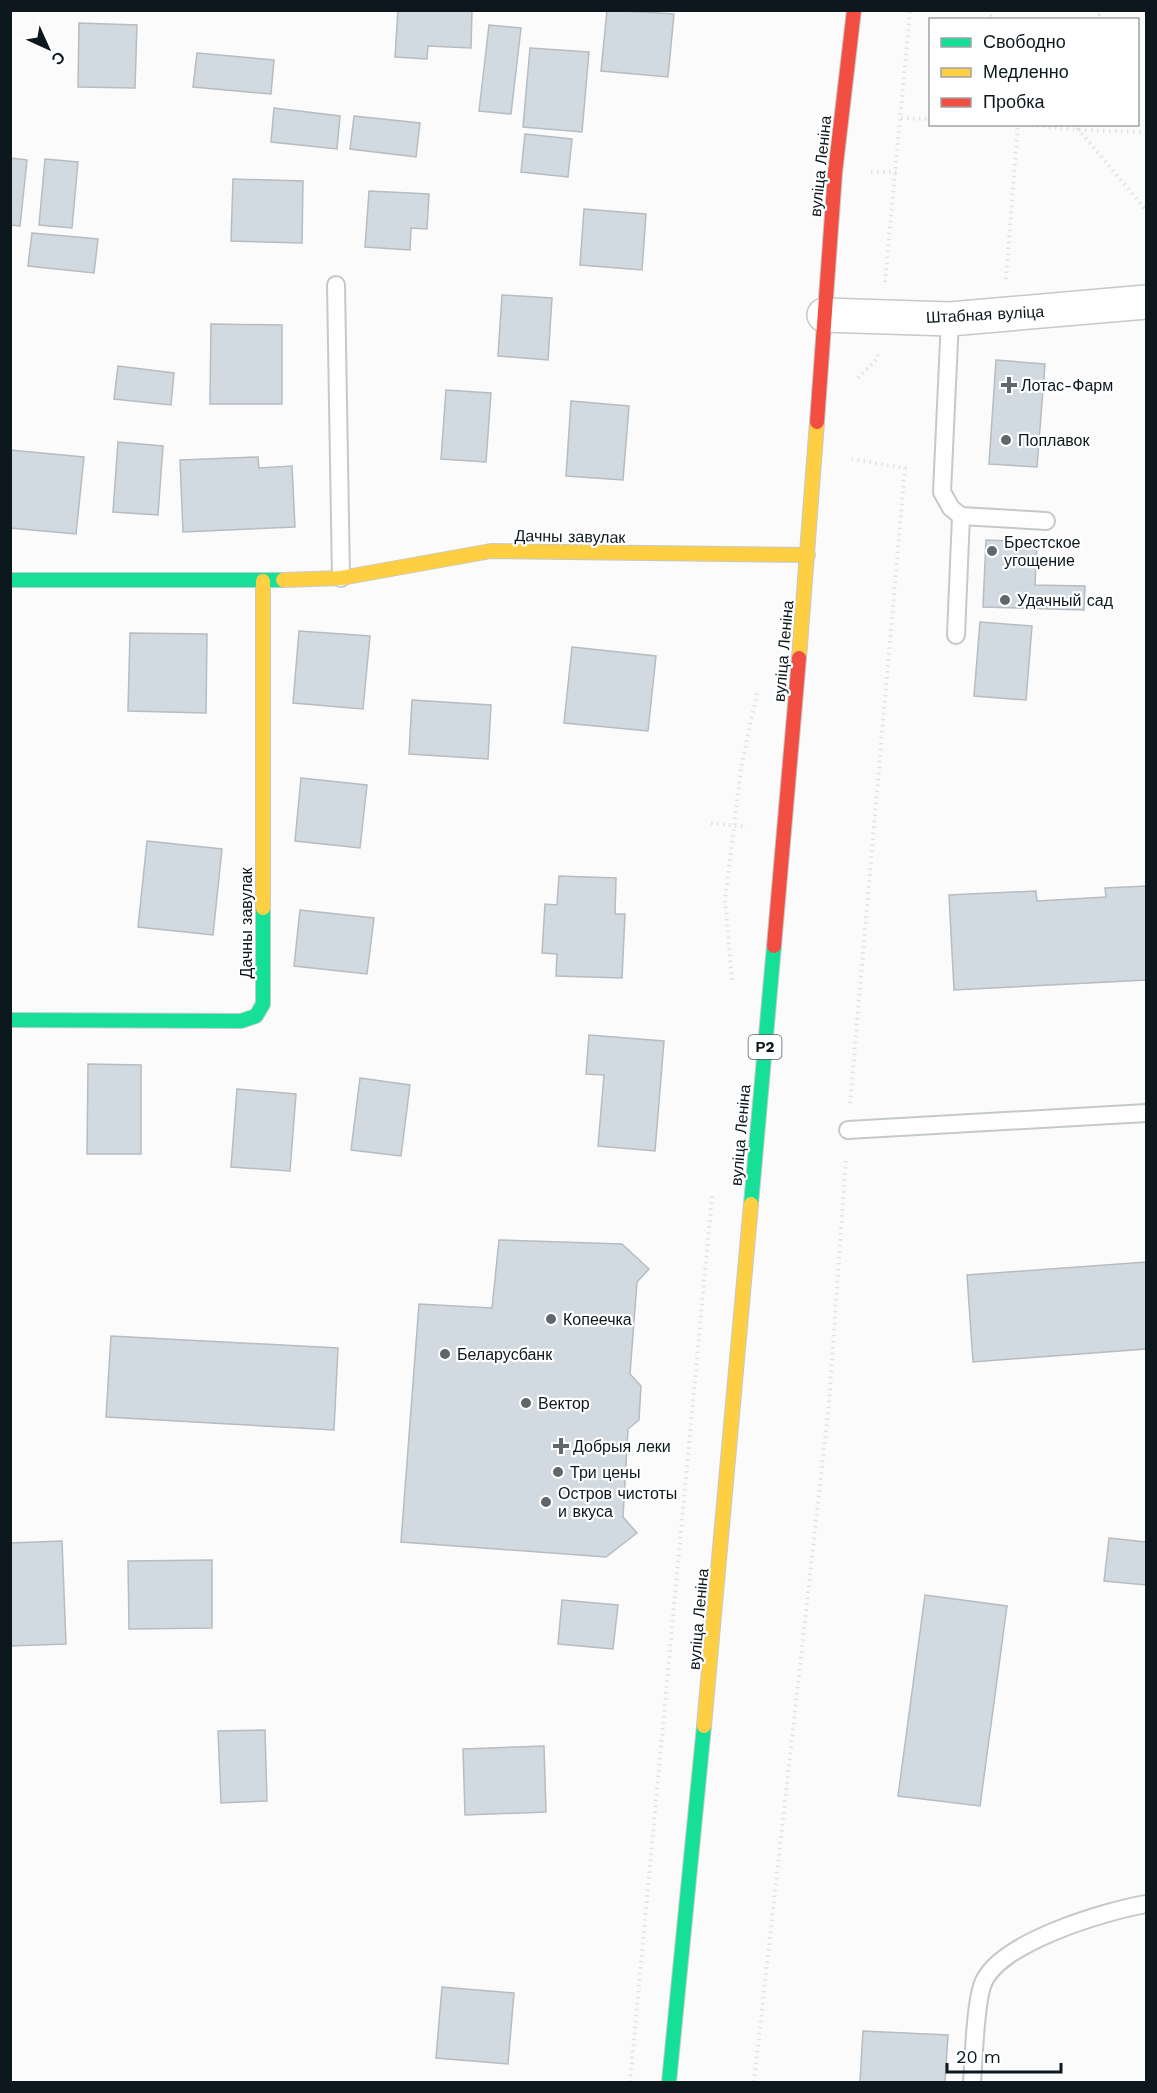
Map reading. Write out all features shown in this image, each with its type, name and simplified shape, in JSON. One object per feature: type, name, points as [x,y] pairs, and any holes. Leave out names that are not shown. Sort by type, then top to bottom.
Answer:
[{"type":"main road","name":"вуліца Леніна","points":[[669,2082],[716,1599],[808,555],[835,173],[854,10]]},
{"type":"main road","name":"Дачны завулак","points":[[10,580],[263,581],[341,578],[491,551],[808,555]]},
{"type":"main road","name":"Дачны завулак","points":[[10,1020],[241,1021],[256,1016],[263,1004],[263,581]]},
{"type":"street","name":"Штабная вуліца","points":[[824,315],[950,318],[1003,316],[1146,302]]},
{"type":"lane","points":[[336,285],[341,578]]},
{"type":"lane","points":[[950,318],[942,492],[951,508],[961,516],[1046,521]]},
{"type":"lane","points":[[956,635],[961,516]]},
{"type":"lane","points":[[848,1130],[1146,1113]]},
{"type":"lane","points":[[972,2082],[981,1987],[988,1972],[1000,1960],[1046,1935],[1112,1910],[1146,1904]]},
{"type":"path","points":[[910,10],[901,118],[929,119]]},
{"type":"path","points":[[1003,316],[1018,126]]},
{"type":"path","points":[[1077,126],[1146,132]]},
{"type":"path","points":[[1077,126],[1146,210]]},
{"type":"path","points":[[754,2082],[829,1403],[848,1130],[905,468],[848,458]]},
{"type":"path","points":[[731,992],[725,900],[741,768],[759,682]]},
{"type":"path","points":[[630,2082],[712,1193]]},
{"type":"building","points":[[398,10],[472,10],[471,48],[428,46],[427,59],[395,57]]},
{"type":"building","points":[[607,10],[674,14],[668,77],[601,71]]},
{"type":"building","points":[[79,23],[137,25],[135,88],[78,87]]},
{"type":"building","points":[[489,25],[521,28],[511,114],[479,111]]},
{"type":"building","points":[[530,48],[589,52],[582,132],[523,127]]},
{"type":"building","points":[[197,53],[274,60],[271,94],[193,87]]},
{"type":"building","points":[[274,108],[340,116],[337,149],[271,142]]},
{"type":"building","points":[[354,116],[420,123],[416,157],[350,149]]},
{"type":"building","points":[[525,134],[572,139],[568,177],[521,172]]},
{"type":"building","points":[[10,158],[27,160],[20,226],[10,225]]},
{"type":"building","points":[[45,159],[78,162],[72,228],[39,225]]},
{"type":"building","points":[[233,179],[303,181],[302,243],[231,241]]},
{"type":"building","points":[[369,191],[429,194],[427,229],[411,228],[410,250],[365,247]]},
{"type":"building","points":[[584,209],[646,214],[642,270],[580,265]]},
{"type":"building","points":[[32,233],[98,239],[94,273],[28,266]]},
{"type":"building","points":[[502,295],[552,298],[548,360],[498,356]]},
{"type":"building","points":[[211,324],[282,325],[282,404],[210,404]]},
{"type":"building","points":[[996,360],[1045,364],[1037,467],[989,464]]},
{"type":"building","points":[[118,366],[174,373],[171,405],[114,399]]},
{"type":"building","points":[[446,390],[491,393],[486,462],[441,459]]},
{"type":"building","points":[[571,401],[629,406],[623,480],[566,476]]},
{"type":"building","points":[[118,442],[163,446],[158,515],[113,512]]},
{"type":"building","points":[[10,450],[84,457],[76,534],[10,528]]},
{"type":"building","points":[[258,457],[259,468],[292,466],[295,527],[183,532],[180,460]]},
{"type":"building","points":[[986,540],[1037,542],[1035,585],[1085,586],[1084,610],[983,607]]},
{"type":"building","points":[[980,622],[1032,626],[1026,700],[974,696]]},
{"type":"building","points":[[299,631],[370,636],[363,709],[293,703]]},
{"type":"building","points":[[130,633],[207,634],[206,713],[128,711]]},
{"type":"building","points":[[572,647],[656,656],[648,731],[564,723]]},
{"type":"building","points":[[412,700],[491,705],[488,759],[409,754]]},
{"type":"building","points":[[301,778],[367,785],[360,848],[295,841]]},
{"type":"building","points":[[147,841],[222,849],[213,935],[138,927]]},
{"type":"building","points":[[559,876],[616,878],[615,914],[625,914],[622,978],[556,976],[557,954],[542,953],[545,904],[557,905]]},
{"type":"building","points":[[1146,886],[1146,980],[954,990],[949,895],[1036,891],[1037,901],[1106,897],[1105,888]]},
{"type":"building","points":[[300,910],[374,918],[367,974],[294,966]]},
{"type":"building","points":[[589,1035],[664,1041],[655,1151],[598,1146],[604,1075],[586,1074]]},
{"type":"building","points":[[88,1064],[141,1065],[141,1154],[87,1154]]},
{"type":"building","points":[[360,1078],[410,1085],[401,1156],[351,1150]]},
{"type":"building","points":[[237,1089],[296,1094],[290,1171],[231,1167]]},
{"type":"building","name":"Вектор","points":[[499,1240],[622,1244],[649,1269],[637,1282],[630,1374],[641,1386],[639,1420],[628,1429],[623,1517],[637,1533],[606,1557],[401,1542],[419,1304],[492,1308]]},
{"type":"building","points":[[1146,1262],[1146,1349],[973,1362],[967,1275]]},
{"type":"building","points":[[111,1336],[338,1348],[334,1430],[106,1417]]},
{"type":"building","points":[[1109,1538],[1146,1542],[1146,1585],[1104,1581]]},
{"type":"building","points":[[62,1541],[66,1644],[10,1646],[10,1543]]},
{"type":"building","points":[[212,1560],[212,1628],[129,1629],[128,1561]]},
{"type":"building","points":[[925,1595],[1007,1606],[980,1806],[898,1796]]},
{"type":"building","points":[[562,1600],[618,1605],[613,1649],[558,1644]]},
{"type":"building","points":[[265,1730],[267,1801],[221,1803],[218,1731]]},
{"type":"building","points":[[544,1746],[546,1812],[465,1815],[463,1749]]},
{"type":"building","points":[[442,1987],[514,1993],[508,2064],[436,2058]]},
{"type":"building","points":[[863,2031],[948,2035],[945,2082],[860,2082]]},
{"type":"traffic: fast","points":[[10,580],[283,580]]},
{"type":"traffic: fast","points":[[10,1020],[241,1021],[256,1016],[263,1004],[263,908]]},
{"type":"traffic: fast","points":[[751,1204],[774,946]]},
{"type":"traffic: fast","points":[[669,2082],[704,1726]]},
{"type":"traffic: slow","points":[[799,658],[817,422]]},
{"type":"traffic: slow","points":[[283,580],[341,578],[491,551],[808,555]]},
{"type":"traffic: slow","points":[[263,581],[263,908]]},
{"type":"traffic: slow","points":[[704,1726],[751,1204]]},
{"type":"traffic: jam","points":[[817,422],[835,173],[854,10]]},
{"type":"traffic: jam","points":[[774,946],[799,658]]},
{"type":"place","name":"Лотас-Фарм","points":[[1009,385]]},
{"type":"place","name":"Поплавок","points":[[1006,440]]},
{"type":"place","name":"Брестское угощение","points":[[992,551]]},
{"type":"place","name":"Удачный сад","points":[[1005,600]]},
{"type":"place","name":"Копеечка","points":[[551,1319]]},
{"type":"place","name":"Беларусбанк","points":[[445,1354]]},
{"type":"place","name":"Вектор","points":[[526,1403]]},
{"type":"place","name":"Добрыя леки","points":[[561,1446]]},
{"type":"place","name":"Три цены","points":[[558,1472]]},
{"type":"place","name":"Остров чистоты и вкуса","points":[[546,1502]]}]
